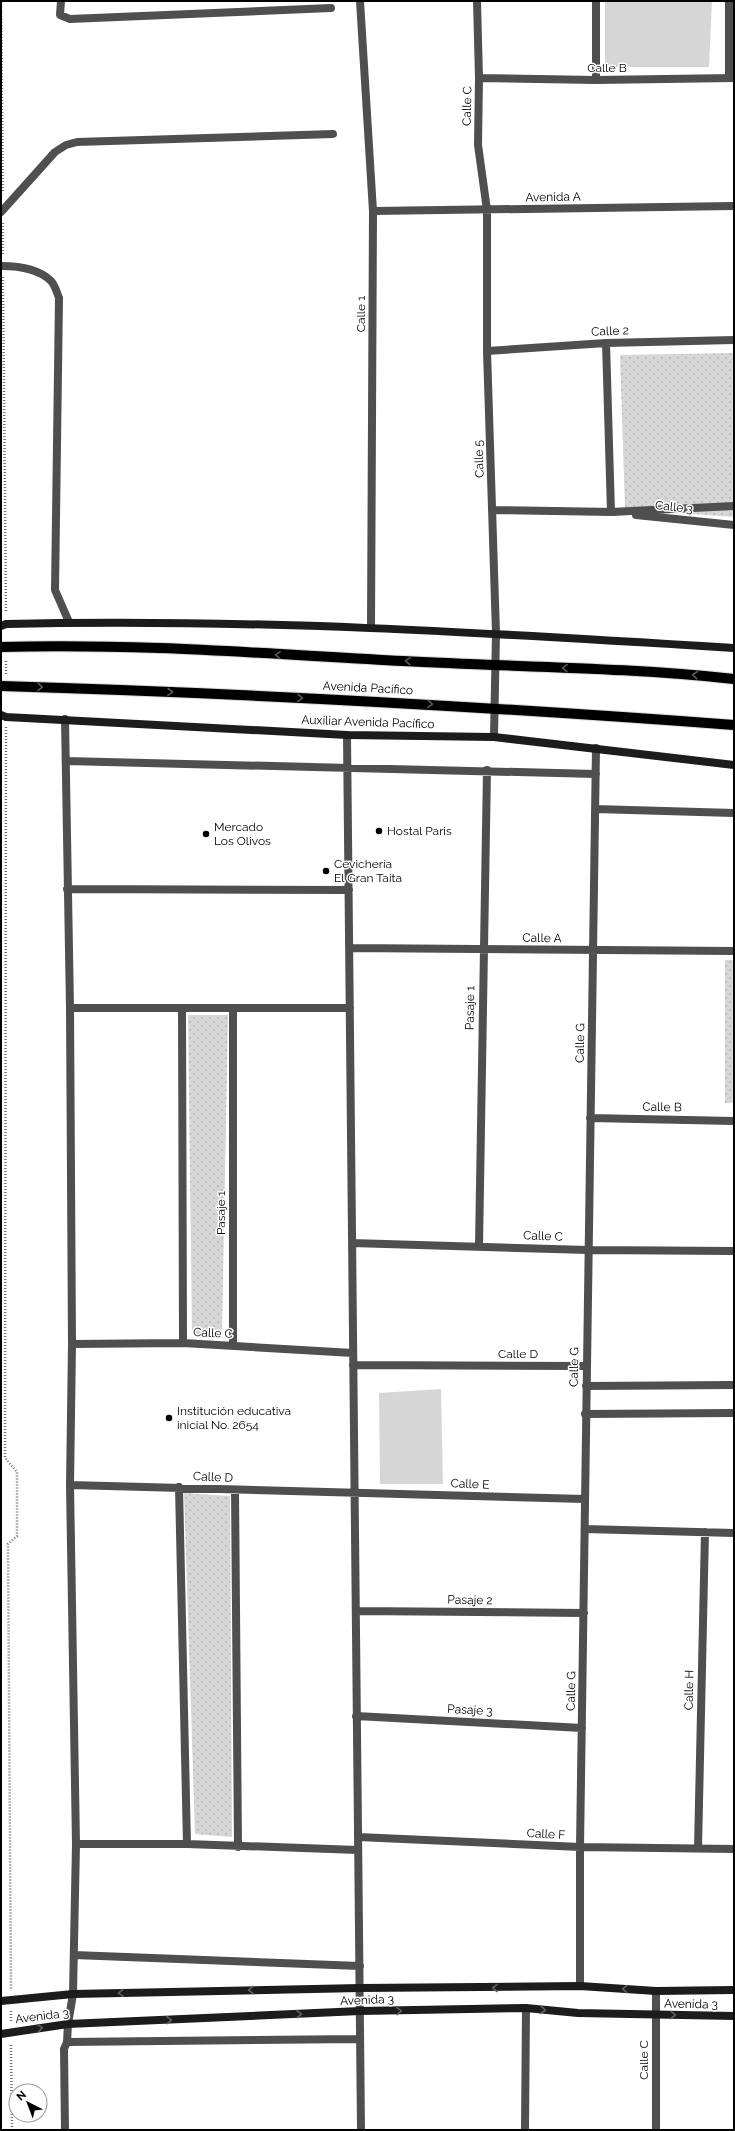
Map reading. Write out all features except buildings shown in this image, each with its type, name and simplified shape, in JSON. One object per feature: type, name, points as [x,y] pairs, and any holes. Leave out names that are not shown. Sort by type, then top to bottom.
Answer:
[{"type":"main road","points":[[4,625],[68,622],[371,627],[496,633],[734,648]]},
{"type":"main road","points":[[4,647],[149,648],[495,666],[668,672],[734,679]]},
{"type":"main road","name":"Avenida Pacífico","points":[[4,686],[154,691],[494,707],[734,725]]},
{"type":"main road","name":"Auxiliar Avenida Pacífico","points":[[4,716],[347,735],[494,737],[734,765]]},
{"type":"main road","name":"Avenida 3","points":[[1,2001],[73,1994],[360,1988],[580,1986],[656,1991],[734,1990]]},
{"type":"main road","name":"Avenida 3","points":[[1,2034],[68,2024],[360,2012],[526,2008],[578,2013],[734,2016]]},
{"type":"street","points":[[61,1],[60,15],[70,19],[331,8]]},
{"type":"street","name":"Calle 1","points":[[360,1],[373,211],[371,627]]},
{"type":"street","name":"Calle C","points":[[477,1],[479,78],[478,145],[487,210]]},
{"type":"street","points":[[596,1],[596,80]]},
{"type":"street","points":[[729,1],[732,78]]},
{"type":"street","name":"Calle B","points":[[479,78],[596,80],[732,78]]},
{"type":"street","points":[[2,210],[55,152],[66,145],[77,142],[333,134]]},
{"type":"street","name":"Avenida A","points":[[373,211],[734,206]]},
{"type":"street","name":"Calle 5","points":[[487,210],[486,351],[493,510],[496,633],[494,707]]},
{"type":"street","points":[[2,266],[16,266],[38,271],[52,282],[59,298],[55,590],[68,622]]},
{"type":"street","name":"Calle 2","points":[[486,351],[606,343],[734,340]]},
{"type":"street","points":[[606,343],[611,512]]},
{"type":"street","name":"Calle 3","points":[[493,510],[611,512],[734,506]]},
{"type":"street","name":"Calle 3","points":[[611,512],[734,526]]},
{"type":"street","points":[[494,707],[494,737]]},
{"type":"street","points":[[65,719],[70,1008],[72,1344],[70,1485],[76,1844],[73,1994],[68,2024],[67,2042],[64,2049],[65,2130]]},
{"type":"street","points":[[347,735],[361,2130]]},
{"type":"street","name":"Calle G","points":[[580,1986],[580,1847],[585,1529],[585,1414],[596,748]]},
{"type":"street","points":[[66,761],[347,769],[487,770],[596,774]]},
{"type":"street","name":"Pasaje 1","points":[[479,1246],[487,770]]},
{"type":"street","points":[[595,809],[734,813]]},
{"type":"street","points":[[67,889],[349,890]]},
{"type":"street","name":"Calle A","points":[[349,948],[734,951]]},
{"type":"street","points":[[70,1008],[350,1008]]},
{"type":"street","points":[[182,1009],[183,1343]]},
{"type":"street","name":"Pasaje 1","points":[[233,1009],[233,1346]]},
{"type":"street","name":"Calle B","points":[[590,1118],[734,1121]]},
{"type":"street","name":"Calle C","points":[[352,1243],[588,1250],[734,1251]]},
{"type":"street","name":"Calle C","points":[[72,1344],[183,1343],[353,1353]]},
{"type":"street","name":"Calle D","points":[[353,1365],[586,1366]]},
{"type":"street","points":[[586,1386],[734,1385]]},
{"type":"street","points":[[585,1414],[734,1413]]},
{"type":"street","name":"Calle D","points":[[70,1485],[354,1493]]},
{"type":"street","points":[[179,1487],[187,1844]]},
{"type":"street","points":[[235,1490],[238,1847]]},
{"type":"street","name":"Calle E","points":[[354,1493],[585,1499]]},
{"type":"street","points":[[585,1529],[734,1533]]},
{"type":"street","name":"Calle H","points":[[698,1848],[705,1532]]},
{"type":"street","name":"Pasaje 2","points":[[356,1611],[584,1613]]},
{"type":"street","name":"Pasaje 3","points":[[356,1716],[582,1728]]},
{"type":"street","name":"Calle F","points":[[358,1837],[580,1847],[734,1849]]},
{"type":"street","points":[[76,1844],[187,1844],[238,1847],[358,1850]]},
{"type":"street","points":[[74,1955],[360,1966]]},
{"type":"street","name":"Calle C","points":[[656,1991],[656,2130]]},
{"type":"street","points":[[525,2130],[526,2008]]},
{"type":"street","points":[[67,2042],[360,2039]]},
{"type":"path","points":[[1,1],[4,625]]},
{"type":"path","points":[[4,647],[4,686]]},
{"type":"path","points":[[4,716],[5,1458],[17,1472],[17,1536],[8,1544],[12,2130]]},
{"type":"shaded area","points":[[605,1],[712,1],[709,67],[605,67]]},
{"type":"shaded area","points":[[734,353],[734,517],[625,509],[620,355]]},
{"type":"shaded area","points":[[725,960],[734,960],[734,1103],[725,1103]]},
{"type":"shaded area","points":[[188,1015],[228,1015],[222,1335],[192,1334]]},
{"type":"shaded area","points":[[441,1389],[443,1484],[380,1484],[379,1393]]},
{"type":"shaded area","points":[[184,1493],[230,1496],[232,1837],[195,1834]]},
{"type":"place","name":"Hostal Paris","points":[[379,831]]},
{"type":"place","name":"Mercado Los Olivos","points":[[206,834]]},
{"type":"place","name":"Cevichería El Gran Taita","points":[[326,871]]},
{"type":"place","name":"Institución educativa inicial No. 2654","points":[[169,1418]]}]
